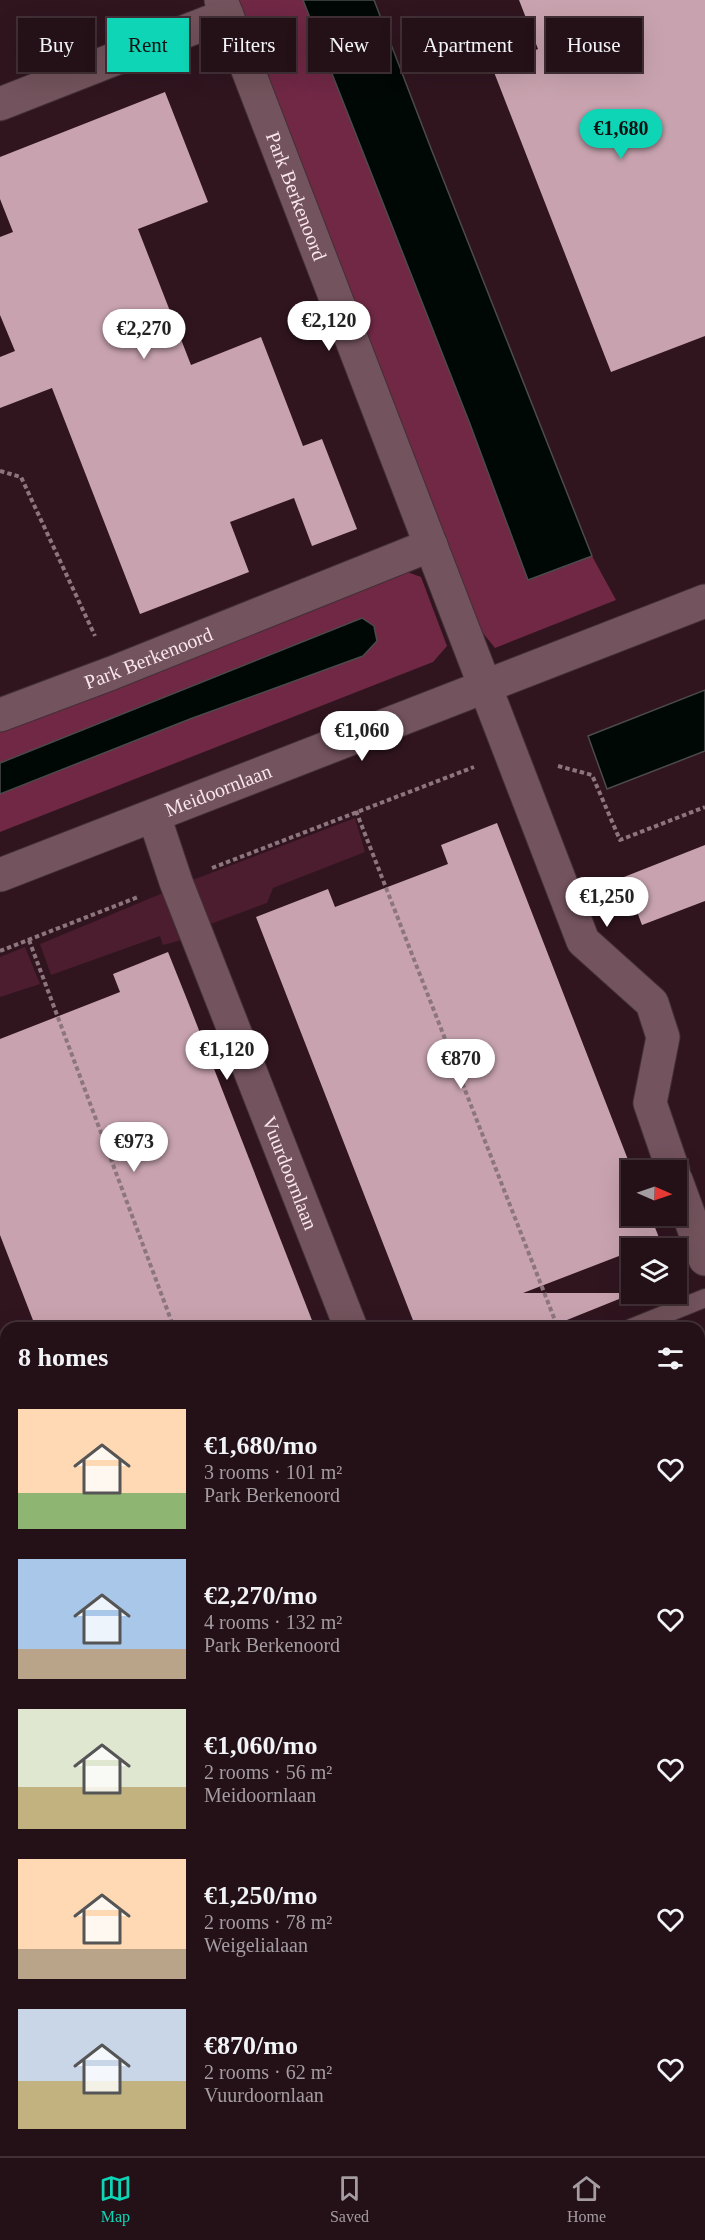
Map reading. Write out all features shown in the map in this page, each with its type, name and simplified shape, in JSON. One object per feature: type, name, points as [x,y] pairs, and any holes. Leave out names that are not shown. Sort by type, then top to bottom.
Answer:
[{"type":"street","name":"Park Berkenoord","points":[[0,105],[224,8],[584,941],[652,1003],[663,1037],[650,1103],[670,1160]]},
{"type":"street","name":"Park Berkenoord","points":[[0,715],[112,673],[431,545]]},
{"type":"street","name":"Meidoornlaan","points":[[0,875],[705,600]]},
{"type":"street","name":"Vuurdoornlaan","points":[[154,816],[176,882],[349,1322]]},
{"type":"street","points":[[687,1210],[705,1259]]},
{"type":"lane","points":[[647,1322],[705,1298]]},
{"type":"path","points":[[0,471],[21,477],[112,673]]},
{"type":"path","points":[[0,951],[356,811],[511,753],[592,775],[620,840],[705,807]]},
{"type":"path","points":[[356,811],[556,1322]]},
{"type":"path","points":[[28,940],[172,1322]]},
{"type":"shaded area","points":[[239,0],[303,0],[310,18],[308,18],[308,72],[331,72],[470,424],[528,580],[592,556],[616,600],[495,648],[482,632],[267,72],[296,72],[296,18],[246,18]]},
{"type":"shaded area","points":[[303,0],[374,0],[381,18],[310,18]]},
{"type":"shaded area","points":[[390,42],[592,556],[528,580],[470,424],[331,72],[390,72]]},
{"type":"shaded area","points":[[402,570],[421,577],[447,646],[433,662],[0,832],[0,728]]},
{"type":"shaded area","points":[[362,618],[374,626],[377,641],[363,656],[190,719],[0,794],[0,763]]},
{"type":"shaded area","points":[[705,690],[705,751],[607,789],[588,736]]},
{"type":"shaded area","points":[[355,818],[365,852],[273,888],[267,903],[208,925],[190,881]]},
{"type":"shaded area","points":[[163,893],[182,940],[163,945],[160,936],[51,975],[40,944]]},
{"type":"shaded area","points":[[25,947],[40,984],[0,997],[0,957]]},
{"type":"building","points":[[519,0],[705,0],[705,336],[611,372],[494,72],[534,72],[534,51],[538,49],[534,39],[534,18],[526,18]]},
{"type":"building","points":[[165,92],[208,202],[138,229],[191,365],[261,337],[303,446],[322,439],[357,529],[312,546],[294,498],[230,522],[249,572],[140,614],[52,388],[0,408],[0,357],[15,351],[0,315],[0,237],[13,232],[0,199],[0,157]]},
{"type":"building","points":[[497,823],[628,1160],[621,1160],[621,1226],[654,1226],[659,1238],[621,1238],[621,1255],[523,1293],[621,1293],[621,1298],[562,1322],[414,1322],[256,917],[328,889],[335,907],[448,864],[441,845]]},
{"type":"building","points":[[705,845],[705,901],[642,925],[624,877]]},
{"type":"building","points":[[168,952],[313,1322],[34,1322],[0,1235],[0,1039],[120,992],[113,974]]}]
